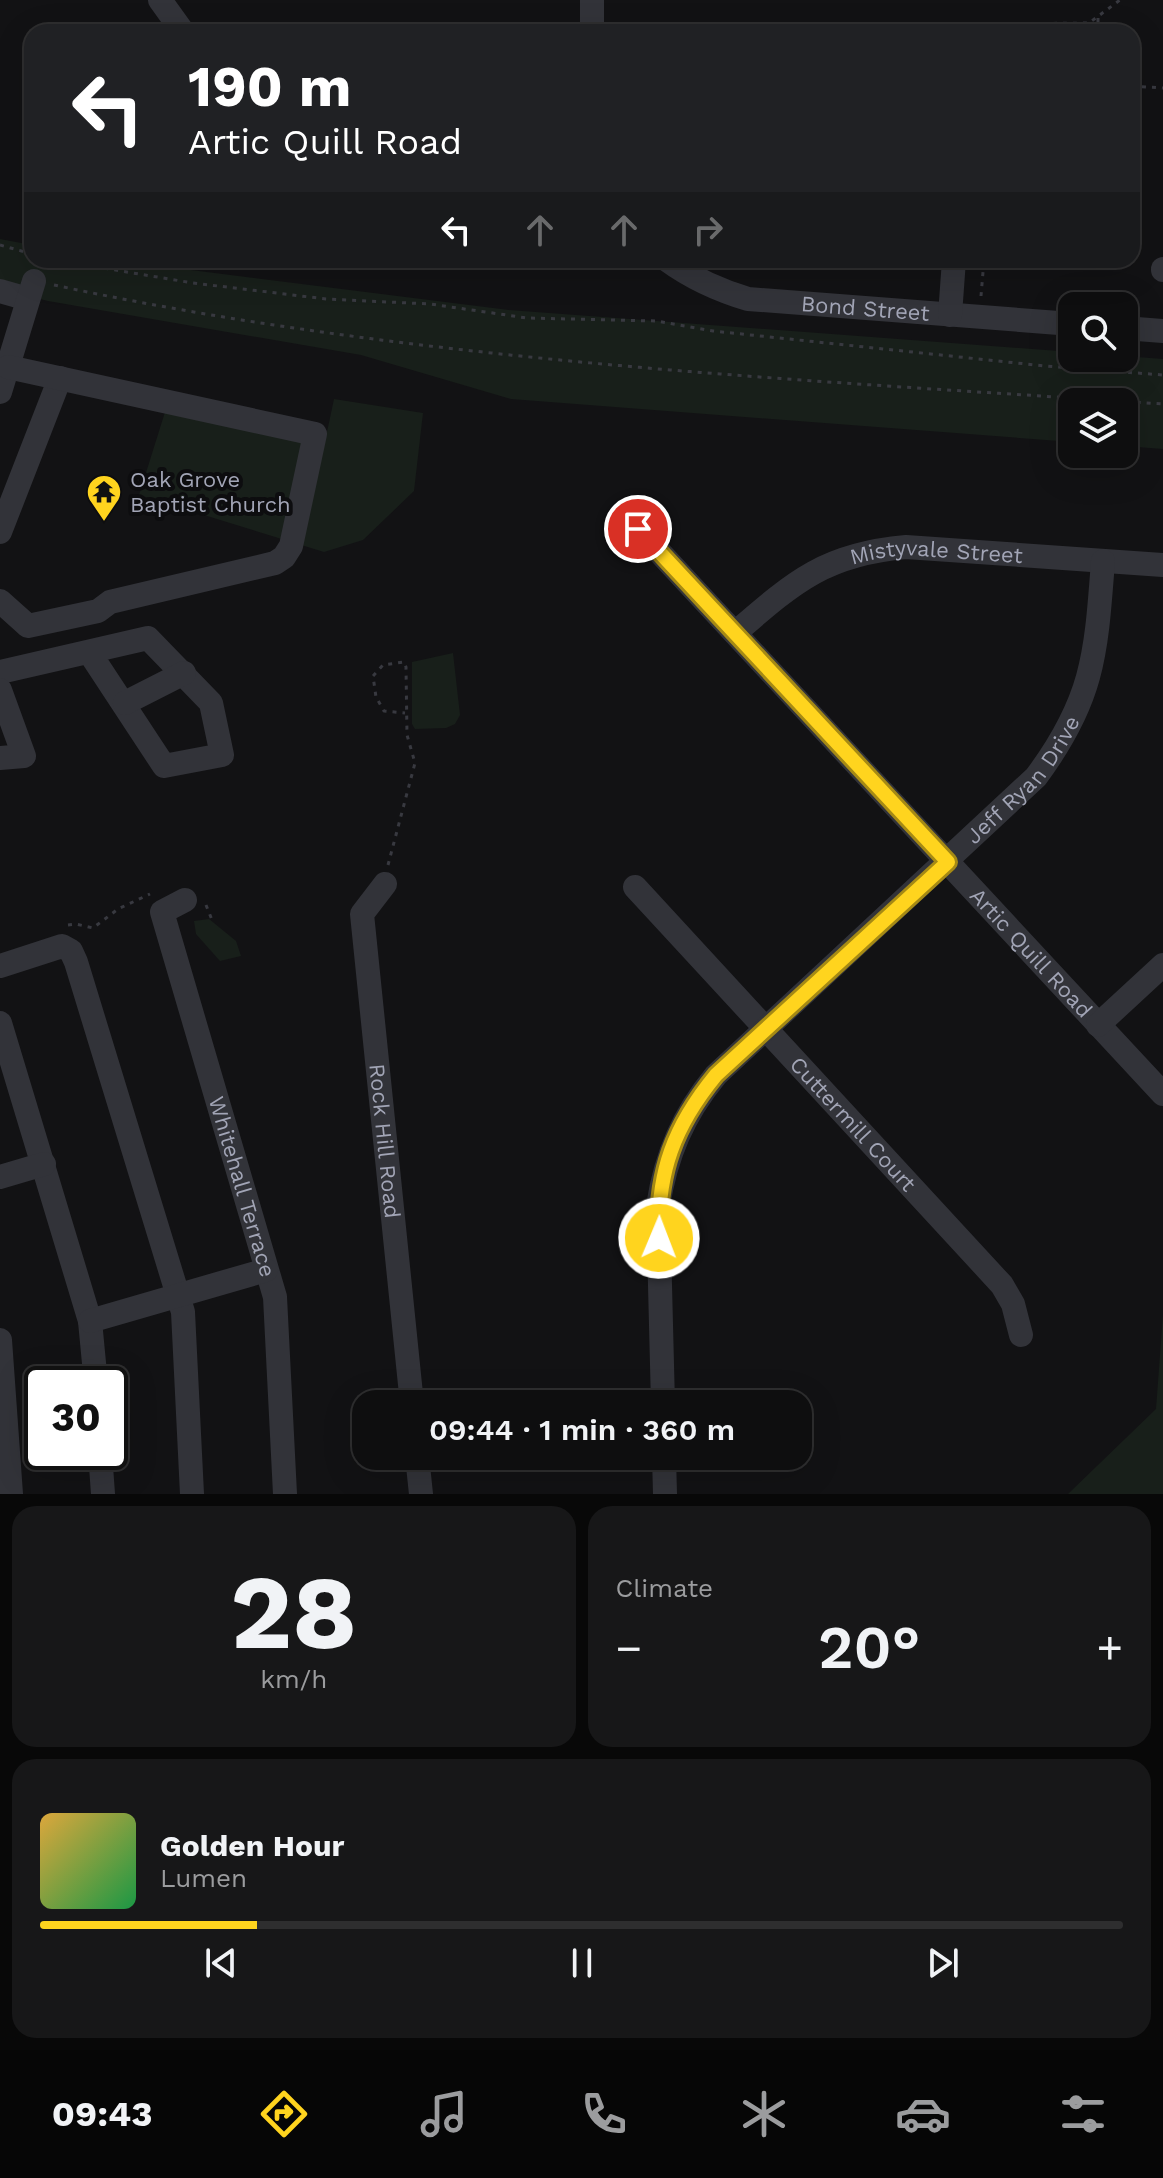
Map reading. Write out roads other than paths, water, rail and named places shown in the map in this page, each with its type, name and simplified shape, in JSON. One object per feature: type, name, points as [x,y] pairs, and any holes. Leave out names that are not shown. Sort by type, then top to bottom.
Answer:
[{"type":"street","points":[[160,0],[177,24]]},
{"type":"street","points":[[592,0],[592,24]]},
{"type":"street","name":"Bond Street","points":[[678,268],[713,288],[748,299],[951,304],[1058,322]]},
{"type":"street","points":[[951,304],[953,268]]},
{"type":"street","points":[[0,291],[31,290],[0,392]]},
{"type":"street","points":[[1138,329],[1163,331]]},
{"type":"street","points":[[0,601],[28,626],[98,611],[110,602],[275,563],[284,557],[291,546],[315,434],[8,367]]},
{"type":"street","points":[[0,532],[60,378]]},
{"type":"street","name":"Artic Quill Road","points":[[638,529],[1163,1094]]},
{"type":"street","name":"Mistyvale Street","points":[[735,633],[797,581],[824,566],[878,549],[906,547],[1163,565]]},
{"type":"street","name":"Jeff Ryan Drive","points":[[663,1390],[658,1206],[663,1174],[678,1132],[699,1096],[716,1075],[948,862],[1036,777],[1058,748],[1076,715],[1096,651],[1103,561]]},
{"type":"street","points":[[0,672],[148,638],[211,703],[222,755],[164,766],[89,652]]},
{"type":"street","points":[[125,703],[184,673]]},
{"type":"street","points":[[0,690],[24,756],[0,758]]},
{"type":"street","name":"Rock Hill Road","points":[[385,884],[362,914],[411,1390]]},
{"type":"street","name":"Cuttermill Court","points":[[635,887],[1002,1285],[1013,1304],[1021,1335]]},
{"type":"street","name":"Whitehall Terrace","points":[[193,899],[162,912],[275,1297],[285,1494]]},
{"type":"street","points":[[0,966],[62,946],[71,951],[183,1312],[192,1494]]},
{"type":"street","points":[[1098,1025],[1163,965]]},
{"type":"street","points":[[0,1023],[90,1321],[94,1366]]},
{"type":"street","points":[[0,1177],[44,1164]]},
{"type":"street","points":[[90,1321],[266,1270]]},
{"type":"street","points":[[0,1340],[11,1494]]},
{"type":"street","points":[[101,1470],[103,1494]]},
{"type":"street","points":[[418,1470],[421,1494]]},
{"type":"street","points":[[664,1470],[665,1494]]},
{"type":"place","name":"Oak Grove Baptist Church","points":[[104,523]]}]
